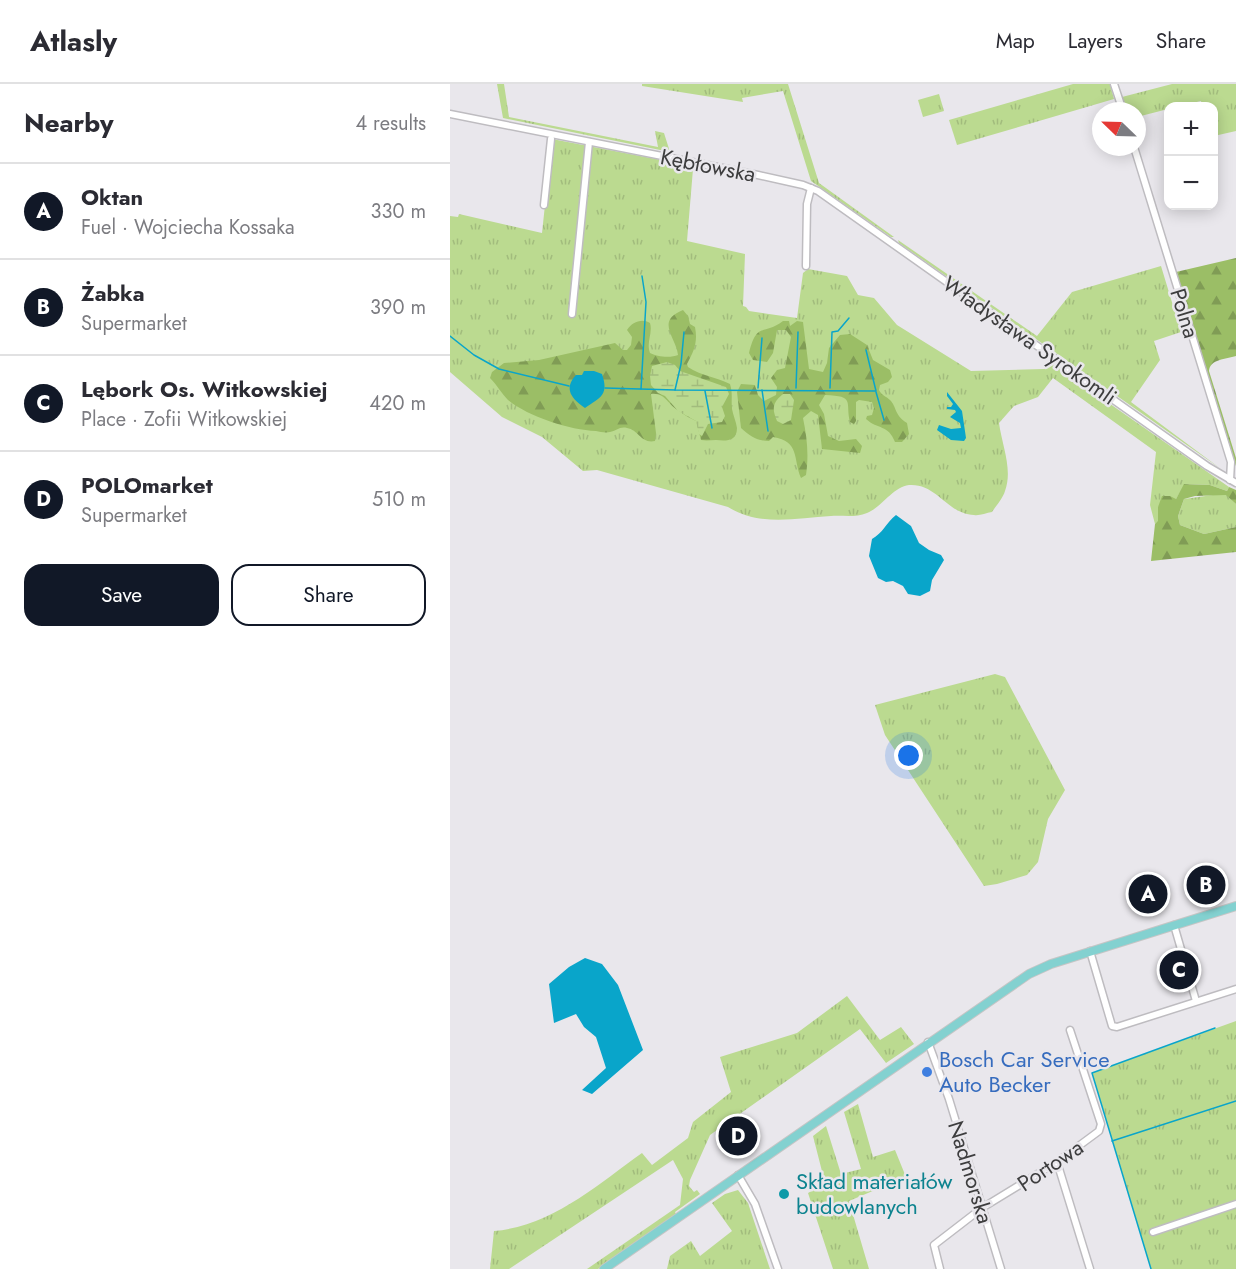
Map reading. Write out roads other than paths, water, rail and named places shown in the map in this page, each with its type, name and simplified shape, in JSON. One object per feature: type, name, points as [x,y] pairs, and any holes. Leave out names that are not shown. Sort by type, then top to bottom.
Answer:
[{"type":"main road","points":[[604,1269],[1029,974],[1090,951],[1236,906]]},
{"type":"street","points":[[1114,84],[1120,102]]},
{"type":"street","name":"Kębłowska","points":[[450,114],[758,175],[811,188],[825,195]]},
{"type":"street","points":[[544,205],[551,139]]},
{"type":"street","points":[[572,314],[589,142]]},
{"type":"street","name":"Polna","points":[[1137,156],[1231,462],[1233,482]]},
{"type":"street","points":[[806,267],[807,204],[811,188]]},
{"type":"street","name":"Władysława Syrokomli","points":[[825,195],[1207,466],[1233,482]]},
{"type":"street","points":[[1174,925],[1196,1001]]},
{"type":"street","points":[[1090,951],[1112,1026],[1117,1027],[1236,989]]},
{"type":"street","name":"Portowa","points":[[940,1269],[934,1245],[982,1208],[1056,1162],[1099,1131],[1101,1124],[1070,1030]]},
{"type":"street","name":"Nadmorska","points":[[928,1042],[949,1099],[1001,1269]]},
{"type":"street","points":[[1056,1162],[1090,1269]]},
{"type":"street","points":[[738,1175],[755,1204],[778,1269]]},
{"type":"street","points":[[1153,1232],[1236,1204]]},
{"type":"water","points":[[584,371],[602,374],[605,387],[602,395],[585,408],[576,401],[570,389],[572,380],[576,375],[582,375]]},
{"type":"water","points":[[947,392],[962,411],[966,438],[964,441],[951,440],[937,430],[939,425],[951,429],[961,428],[960,423],[950,417],[956,412],[947,409],[953,404]]},
{"type":"water","points":[[896,515],[911,526],[919,543],[941,555],[944,560],[932,580],[930,591],[920,596],[908,594],[903,586],[893,581],[886,582],[878,578],[869,556],[872,539]]},
{"type":"water","points":[[585,958],[602,964],[618,985],[643,1050],[592,1094],[582,1090],[606,1068],[596,1037],[584,1027],[576,1014],[554,1023],[549,984],[569,967]]},
{"type":"waterway","points":[[641,389],[646,302],[642,276]]},
{"type":"waterway","points":[[830,388],[832,332],[838,331],[849,318]]},
{"type":"waterway","points":[[675,390],[681,364],[684,332]]},
{"type":"waterway","points":[[796,388],[798,332]]},
{"type":"waterway","points":[[450,336],[474,355],[499,369],[569,386]]},
{"type":"waterway","points":[[758,388],[762,338]]},
{"type":"waterway","points":[[605,388],[876,391],[866,350]]},
{"type":"waterway","points":[[762,390],[768,431]]},
{"type":"waterway","points":[[705,391],[712,428]]},
{"type":"waterway","points":[[876,392],[884,420]]},
{"type":"waterway","points":[[1151,1269],[1092,1073],[1215,1028]]},
{"type":"waterway","points":[[1112,1141],[1236,1101]]},
{"type":"place","name":"Żabka","points":[[1206,885]]},
{"type":"place","name":"Oktan","points":[[1148,894]]},
{"type":"place","name":"Lębork Os. Witkowskiej","points":[[1179,970]]},
{"type":"place","name":"Bosch Car Service Auto Becker","points":[[927,1072]]},
{"type":"place","name":"POLOmarket","points":[[738,1136]]},
{"type":"place","name":"Skład materiałów budowlanych","points":[[784,1194]]}]
